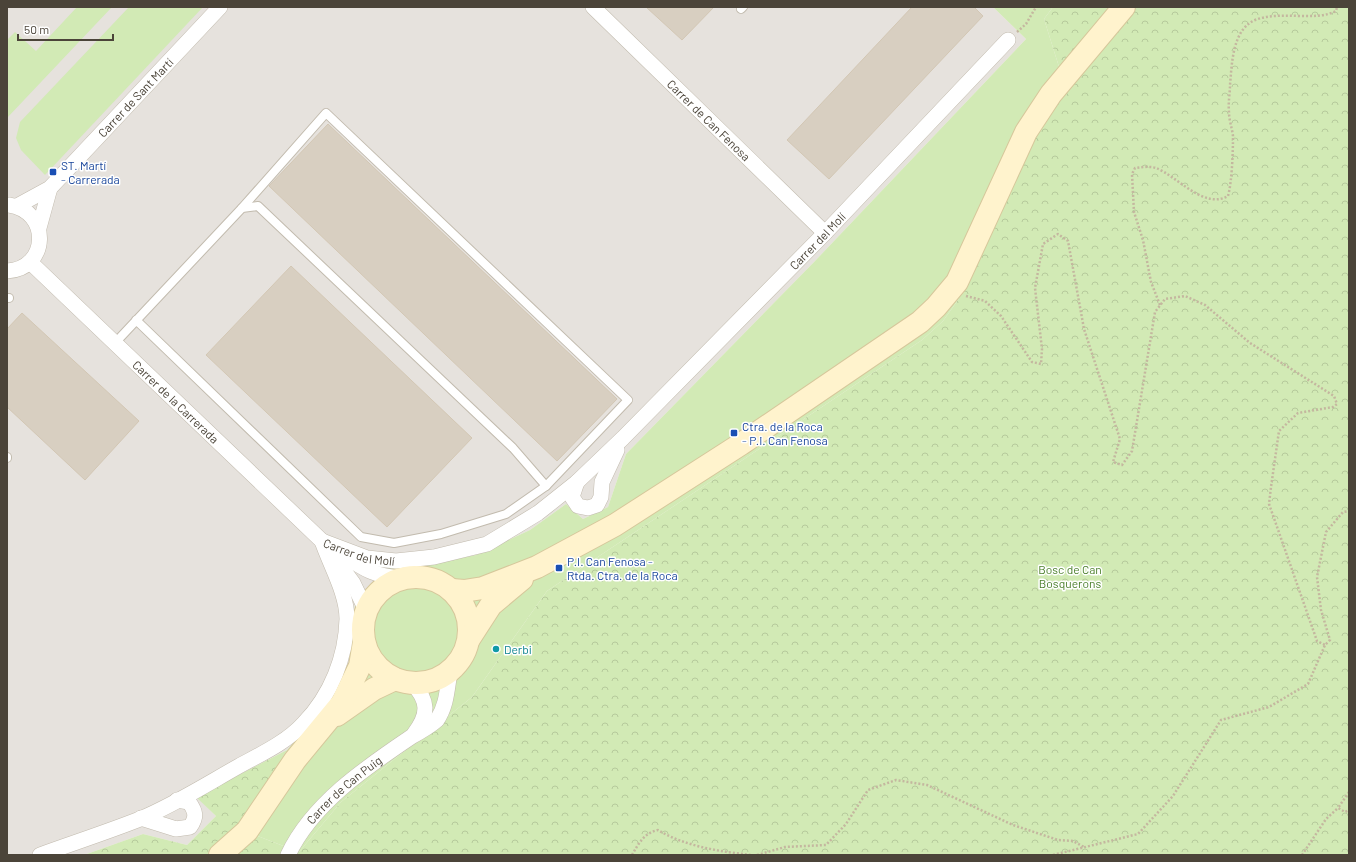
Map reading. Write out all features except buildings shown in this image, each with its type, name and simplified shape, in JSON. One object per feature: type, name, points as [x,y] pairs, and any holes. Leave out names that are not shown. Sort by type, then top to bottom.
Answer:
[{"type":"street","name":"Carrer de Sant Martí","points":[[12,205],[50,188],[220,7]]},
{"type":"street","name":"Carrer de Can Fenosa","points":[[593,7],[824,232]]},
{"type":"street","points":[[220,855],[247,832],[295,760],[342,703],[360,666],[364,642],[366,610],[381,590],[389,584],[402,578],[425,578],[452,590],[464,591],[483,588],[537,567],[615,525],[747,439],[920,322],[950,292],[965,266],[1026,132],[1051,94],[1124,7]]},
{"type":"street","name":"Carrer del Molí","points":[[322,541],[367,558],[396,561],[434,557],[487,544],[538,514],[577,482],[623,438],[824,232],[1008,40]]},
{"type":"street","name":"Carrer de Sant Martí","points":[[30,262],[38,250],[40,239],[39,228],[50,188]]},
{"type":"street","points":[[12,205],[26,210],[34,218],[39,228]]},
{"type":"street","points":[[7,272],[14,271],[30,262]]},
{"type":"street","name":"Carrer de la Carrerada","points":[[30,262],[322,541],[366,571],[384,577],[402,578]]},
{"type":"street","name":"Carrer del Molí","points":[[577,482],[572,497],[578,506],[588,508],[597,505],[601,497],[602,482],[610,462],[623,438]]},
{"type":"street","name":"Carrer del Molí","points":[[40,855],[141,818],[177,800],[273,747],[304,723],[327,691],[339,668],[345,639],[347,617],[342,594],[322,541]]},
{"type":"street","name":"Carrer de la Carrerada","points":[[322,541],[353,583],[366,610]]},
{"type":"street","points":[[326,722],[374,689],[404,681],[428,680],[450,672],[461,659],[469,639],[491,605],[537,567]]},
{"type":"street","points":[[452,590],[459,598],[468,618],[469,639]]},
{"type":"street","points":[[364,642],[374,662],[404,681]]},
{"type":"street","name":"Carrer de Can Puig","points":[[288,855],[312,818],[328,800],[374,763],[437,720],[442,712],[446,700],[450,672]]},
{"type":"street","name":"Carrer de Can Puig","points":[[404,681],[423,697],[425,705],[423,722],[412,737]]},
{"type":"street","points":[[141,818],[176,829],[190,827],[196,819],[195,811],[189,802],[177,800]]},
{"type":"lane","points":[[115,344],[136,320],[242,208],[326,113],[628,400],[546,486],[506,514],[441,534],[394,543],[361,537],[136,320]]},
{"type":"lane","points":[[242,208],[258,206],[513,448],[546,486]]},
{"type":"path","points":[[1008,40],[1026,24],[1036,7]]},
{"type":"path","points":[[1160,306],[1151,282],[1143,240],[1134,212],[1132,174],[1135,168],[1155,168],[1189,190],[1211,198],[1222,199],[1228,196],[1231,183],[1233,141],[1228,111],[1232,53],[1237,40],[1255,20],[1273,15],[1324,15],[1336,11],[1338,7]]},
{"type":"path","points":[[950,292],[985,301],[1001,316],[1032,362],[1041,364],[1042,349],[1035,288],[1043,244],[1058,234],[1068,241],[1084,329],[1120,439],[1113,462],[1122,465],[1132,451],[1155,312],[1165,299],[1185,296],[1205,305],[1250,343],[1334,396],[1337,404],[1333,407],[1298,413],[1279,431],[1270,504],[1317,641],[1325,645]]},
{"type":"path","points":[[1053,855],[1138,834],[1173,796],[1221,720],[1268,707],[1308,684],[1325,645],[1330,640],[1321,610],[1317,577],[1326,532],[1342,512],[1349,511]]},
{"type":"path","points":[[757,855],[785,846],[826,845],[846,824],[868,790],[896,780],[927,785],[1013,825],[1058,840],[1073,841],[1084,847]]},
{"type":"path","points":[[1302,855],[1326,819],[1338,808],[1349,792]]},
{"type":"path","points":[[1338,808],[1345,812],[1349,810]]},
{"type":"path","points":[[632,855],[641,839],[650,831],[658,830],[667,836],[706,847],[752,855]]},
{"type":"shaded area","points":[[7,7],[993,7],[1026,39],[815,261],[626,454],[608,507],[583,519],[566,504],[530,530],[476,555],[415,567],[387,568],[355,603],[354,634],[346,678],[325,709],[287,750],[196,796],[216,816],[187,845],[143,834],[84,855],[7,855]]},
{"type":"green space","points":[[77,7],[112,7],[7,118],[7,40],[15,32],[36,51]]},
{"type":"green space","points":[[129,7],[203,7],[45,175],[21,150],[16,138],[20,122]]},
{"type":"green space","points":[[993,7],[1053,7],[1044,19],[1065,86],[958,300],[943,321],[922,340],[547,591],[472,697],[341,802],[299,852],[255,835],[244,825],[287,750],[325,709],[346,678],[354,634],[355,603],[387,568],[415,567],[476,555],[530,530],[566,504],[583,519],[608,507],[626,454],[815,261],[1026,39]]},
{"type":"green space","name":"Bosc de Can Bosquerons","points":[[1053,7],[1349,7],[1349,855],[235,855],[255,835],[299,852],[341,802],[472,697],[547,591],[922,340],[943,321],[958,300],[1021,156],[1065,86],[1044,19]]},
{"type":"green space","points":[[287,750],[244,825],[207,855],[84,855],[143,834],[187,845],[216,816],[196,797]]},
{"type":"place","name":"ST. Martí - Carrerada","points":[[53,172]]},
{"type":"place","name":"Ctra. de la Roca - P.I. Can Fenosa","points":[[734,433]]},
{"type":"place","name":"P.I. Can Fenosa - Rtda. Ctra. de la Roca","points":[[559,568]]},
{"type":"place","name":"Derbi","points":[[496,649]]}]
